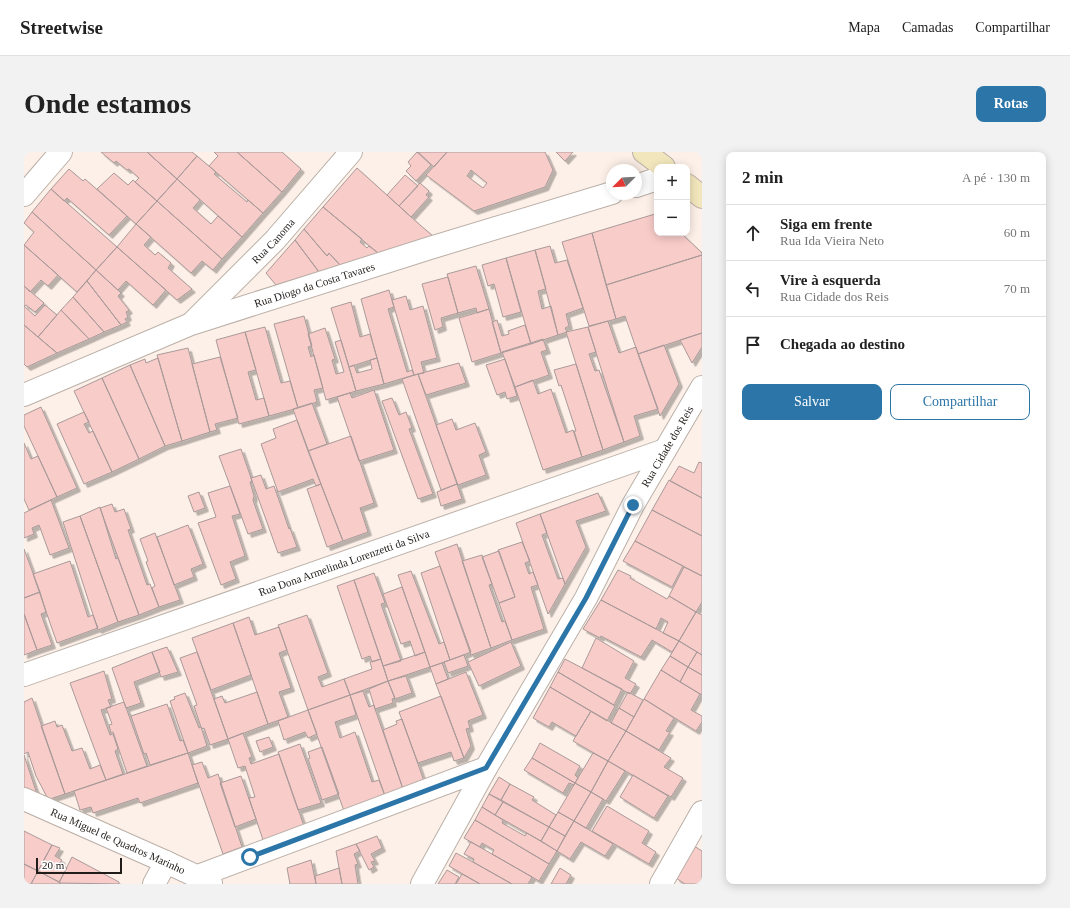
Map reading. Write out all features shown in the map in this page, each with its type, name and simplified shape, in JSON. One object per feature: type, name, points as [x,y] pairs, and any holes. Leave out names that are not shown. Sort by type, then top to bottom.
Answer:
[{"type":"street","points":[[24,195],[61,152]]},
{"type":"street","name":"Rua Canoma","points":[[191,324],[275,240],[351,152]]},
{"type":"street","points":[[644,152],[660,164]]},
{"type":"street","points":[[642,184],[654,180]]},
{"type":"street","points":[[690,187],[702,197]]},
{"type":"street","name":"Rua Diogo da Costa Tavares","points":[[24,395],[191,324],[606,195]]},
{"type":"street","name":"Rua Cidade dos Reis","points":[[422,884],[486,768],[586,598],[633,505],[702,387]]},
{"type":"street","name":"Rua Dona Armelinda Lorenzetti da Silva","points":[[24,675],[665,450]]},
{"type":"street","points":[[205,880],[486,768]]},
{"type":"street","name":"Rua Miguel de Quadros Marinho","points":[[24,799],[205,880]]},
{"type":"street","points":[[661,884],[702,812]]},
{"type":"street","points":[[154,884],[166,862]]},
{"type":"building","points":[[101,152],[147,152],[177,179],[157,201],[135,182],[139,178],[129,169],[127,170],[116,161],[114,163]]},
{"type":"building","points":[[147,152],[192,152],[197,156],[177,179]]},
{"type":"building","points":[[214,152],[237,152],[282,192],[263,213],[209,166],[218,156]]},
{"type":"building","points":[[237,152],[282,152],[301,169],[282,192]]},
{"type":"building","points":[[417,152],[431,165],[416,181],[406,171],[411,166],[408,162]]},
{"type":"building","points":[[418,152],[447,152],[434,167]]},
{"type":"building","points":[[447,152],[545,152],[553,170],[545,187],[474,211],[426,175]],"holes":[[[471,170],[487,183],[483,188],[467,176]]]},
{"type":"building","points":[[556,152],[573,152],[565,161]]},
{"type":"building","points":[[197,156],[216,172],[214,174],[247,202],[248,200],[263,213],[242,237],[177,179]]},
{"type":"building","points":[[357,168],[433,236],[378,253],[323,207]]},
{"type":"building","points":[[69,169],[83,181],[85,179],[127,216],[109,235],[67,198],[64,201],[51,189]]},
{"type":"building","points":[[114,173],[128,185],[133,180],[157,201],[136,224],[97,189]]},
{"type":"building","points":[[405,175],[418,186],[399,206],[387,195]]},
{"type":"building","points":[[177,179],[200,200],[193,208],[211,224],[218,216],[242,237],[222,259],[157,201]]},
{"type":"building","points":[[420,183],[429,191],[426,195],[429,197],[411,217],[399,206]]},
{"type":"building","points":[[51,189],[117,247],[96,270],[32,212]]},
{"type":"building","points":[[157,201],[222,259],[213,270],[202,261],[191,273],[136,224]]},
{"type":"building","points":[[323,207],[362,239],[360,242],[367,248],[369,246],[378,253],[340,265],[329,253],[327,256],[304,229]]},
{"type":"building","points":[[32,212],[96,270],[77,292],[24,245],[34,232],[24,223]]},
{"type":"building","points":[[654,214],[654,236],[684,236],[702,253],[702,255],[606,285],[592,233]]},
{"type":"building","points":[[136,224],[151,237],[144,245],[155,255],[158,252],[171,263],[168,268],[192,289],[177,300],[117,247]]},
{"type":"building","points":[[304,229],[327,256],[329,253],[340,265],[319,272],[295,240]]},
{"type":"building","points":[[592,233],[616,319],[589,326],[562,242]]},
{"type":"building","points":[[295,240],[319,272],[276,285],[266,273]]},
{"type":"building","points":[[24,245],[58,275],[48,286],[41,280],[30,292],[24,286]]},
{"type":"building","points":[[550,246],[555,263],[567,260],[583,308],[566,314],[569,326],[565,328],[567,332],[558,335],[535,250]]},
{"type":"building","points":[[117,247],[166,290],[153,305],[126,281],[118,290],[96,270]]},
{"type":"building","points":[[535,250],[546,289],[538,291],[542,309],[551,306],[558,335],[531,344],[506,258]]},
{"type":"building","points":[[702,255],[702,333],[638,354],[625,316],[616,319],[606,285]]},
{"type":"building","points":[[506,258],[521,312],[503,317],[494,284],[488,286],[482,265]]},
{"type":"building","points":[[476,266],[489,309],[477,313],[476,308],[458,313],[447,274]]},
{"type":"building","points":[[96,270],[121,293],[118,296],[129,310],[126,312],[128,317],[125,319],[127,322],[121,325],[87,281]]},
{"type":"building","points":[[448,277],[458,313],[441,318],[443,327],[435,330],[422,284]]},
{"type":"building","points":[[87,281],[121,325],[104,332],[73,297]]},
{"type":"building","points":[[24,286],[44,303],[35,312],[26,305],[24,306]]},
{"type":"building","points":[[389,290],[394,307],[388,309],[407,372],[412,370],[414,375],[384,384],[361,299]]},
{"type":"building","points":[[406,296],[410,310],[423,306],[437,358],[421,362],[424,373],[414,375],[392,300]]},
{"type":"building","points":[[73,297],[104,332],[89,339],[61,310]]},
{"type":"building","points":[[351,302],[360,337],[370,334],[377,358],[349,367],[331,308]]},
{"type":"building","points":[[45,305],[57,315],[38,337],[24,325],[24,306],[35,316]]},
{"type":"building","points":[[489,309],[501,353],[472,362],[459,318]]},
{"type":"building","points":[[61,310],[89,339],[57,353],[38,337]]},
{"type":"building","points":[[304,316],[312,346],[308,347],[311,357],[314,355],[323,388],[314,390],[317,402],[298,408],[274,324]]},
{"type":"building","points":[[497,320],[502,336],[509,334],[508,331],[525,325],[531,344],[501,353],[492,322]]},
{"type":"building","points":[[608,321],[619,353],[636,347],[658,409],[634,416],[640,436],[624,442],[588,327]]},
{"type":"building","points":[[24,325],[57,353],[27,367],[24,364]]},
{"type":"building","points":[[265,327],[281,383],[290,381],[298,408],[269,416],[245,332]]},
{"type":"building","points":[[588,327],[596,352],[589,354],[595,371],[599,370],[624,442],[603,450],[566,332]]},
{"type":"building","points":[[325,328],[335,359],[332,360],[336,374],[344,372],[335,342],[341,340],[356,391],[326,400],[308,334]]},
{"type":"building","points":[[245,332],[256,370],[248,372],[256,400],[264,398],[269,416],[239,424],[216,340]]},
{"type":"building","points":[[702,333],[702,347],[692,363],[680,340]]},
{"type":"building","points":[[543,339],[547,350],[541,352],[549,375],[515,387],[502,352]]},
{"type":"building","points":[[664,345],[679,384],[660,416],[638,354]]},
{"type":"building","points":[[188,348],[210,432],[182,441],[157,355]]},
{"type":"building","points":[[220,357],[238,418],[215,424],[217,430],[210,432],[192,364]]},
{"type":"building","points":[[158,358],[182,441],[165,446],[130,365],[145,359],[146,363]]},
{"type":"building","points":[[377,358],[384,384],[356,391],[349,367],[354,365],[357,373],[372,369],[370,360]]},
{"type":"building","points":[[505,359],[517,396],[507,399],[505,392],[497,395],[486,365]]},
{"type":"building","points":[[459,363],[466,383],[426,395],[418,374]]},
{"type":"building","points":[[576,364],[603,450],[582,457],[574,431],[576,431],[561,385],[559,386],[554,370]]},
{"type":"building","points":[[130,365],[165,446],[139,459],[102,378]]},
{"type":"building","points":[[418,374],[457,484],[441,490],[402,379]]},
{"type":"building","points":[[102,378],[139,459],[112,472],[74,391]]},
{"type":"building","points":[[533,380],[538,394],[551,389],[566,433],[573,430],[582,457],[543,470],[515,387]]},
{"type":"building","points":[[374,390],[394,450],[359,461],[337,397],[350,393],[352,398]]},
{"type":"building","points":[[392,398],[399,415],[406,412],[412,428],[409,429],[433,494],[418,499],[382,401]]},
{"type":"building","points":[[312,403],[327,444],[308,451],[293,409]]},
{"type":"building","points":[[41,407],[77,488],[57,497],[24,426],[24,415]]},
{"type":"building","points":[[84,412],[89,422],[84,424],[89,433],[93,431],[112,472],[84,484],[57,424]]},
{"type":"building","points":[[452,419],[456,430],[475,423],[486,452],[479,455],[486,475],[458,485],[436,425]]},
{"type":"building","points":[[297,420],[321,484],[316,486],[313,479],[278,492],[261,444],[276,438],[273,429]]},
{"type":"building","points":[[351,436],[374,503],[360,508],[368,532],[343,541],[308,451]]},
{"type":"building","points":[[24,443],[31,459],[38,456],[57,497],[29,510],[24,499]]},
{"type":"building","points":[[241,449],[252,481],[250,482],[254,496],[253,500],[263,529],[248,534],[219,456]]},
{"type":"building","points":[[699,462],[702,463],[702,498],[670,481],[679,466],[694,473]]},
{"type":"building","points":[[261,475],[266,489],[274,486],[297,547],[278,553],[251,478]]},
{"type":"building","points":[[669,480],[702,498],[702,536],[652,510]]},
{"type":"building","points":[[321,484],[343,541],[327,547],[307,489]]},
{"type":"building","points":[[457,484],[462,499],[441,506],[437,492]]},
{"type":"building","points":[[230,486],[240,514],[232,516],[245,556],[230,562],[236,579],[221,585],[198,523],[216,517],[208,493]]},
{"type":"building","points":[[199,492],[205,508],[194,512],[188,496]]},
{"type":"building","points":[[598,493],[606,511],[576,521],[586,547],[565,584],[540,514]]},
{"type":"building","points":[[51,500],[69,548],[50,555],[39,525],[32,528],[34,534],[24,538],[24,513]]},
{"type":"building","points":[[112,504],[115,512],[124,509],[131,529],[128,530],[147,585],[150,584],[159,607],[139,615],[100,508]]},
{"type":"building","points":[[100,507],[116,559],[118,558],[139,615],[118,622],[80,516]]},
{"type":"building","points":[[652,510],[702,536],[702,576],[635,541]]},
{"type":"building","points":[[540,514],[547,533],[542,535],[558,579],[563,578],[565,584],[548,614],[516,523]]},
{"type":"building","points":[[80,516],[118,622],[98,630],[63,522]]},
{"type":"building","points":[[188,525],[203,564],[191,569],[194,577],[174,585],[157,537]]},
{"type":"building","points":[[155,533],[180,600],[159,607],[152,588],[155,586],[146,562],[148,561],[140,539]]},
{"type":"building","points":[[635,541],[683,566],[672,587],[623,561]]},
{"type":"building","points":[[522,542],[530,561],[525,563],[529,574],[533,572],[538,585],[531,587],[544,629],[512,640],[499,603],[515,597],[498,550]]},
{"type":"building","points":[[457,544],[491,648],[471,655],[435,552]]},
{"type":"building","points":[[24,549],[40,592],[24,598]]},
{"type":"building","points":[[499,551],[515,597],[499,603],[482,557]]},
{"type":"building","points":[[482,555],[492,584],[489,585],[502,622],[505,621],[512,640],[491,648],[462,561]]},
{"type":"building","points":[[70,561],[88,617],[93,615],[98,628],[57,643],[33,574]]},
{"type":"building","points":[[440,566],[471,652],[450,660],[421,573]]},
{"type":"building","points":[[684,567],[702,576],[702,602],[696,612],[669,596]]},
{"type":"building","points":[[618,570],[631,576],[630,578],[667,599],[669,596],[696,612],[679,641],[663,633],[668,622],[661,618],[656,629],[601,600]]},
{"type":"building","points":[[411,571],[439,644],[444,642],[450,660],[430,667],[398,575]]},
{"type":"building","points":[[374,573],[385,603],[381,604],[401,661],[383,666],[354,580]]},
{"type":"building","points":[[354,580],[381,659],[372,662],[370,656],[362,659],[337,586]]},
{"type":"building","points":[[402,587],[425,652],[415,656],[410,641],[401,644],[383,594]]},
{"type":"building","points":[[40,592],[46,612],[41,614],[52,645],[37,650],[24,614],[24,598]]},
{"type":"building","points":[[601,600],[679,641],[672,652],[652,640],[641,657],[601,636],[600,638],[583,629]]},
{"type":"building","points":[[696,612],[702,615],[702,655],[679,641]]},
{"type":"building","points":[[24,614],[37,650],[24,655]]},
{"type":"building","points":[[307,615],[328,673],[318,677],[322,687],[344,679],[350,695],[308,710],[278,625]]},
{"type":"building","points":[[249,617],[255,635],[279,627],[287,650],[279,653],[291,688],[279,692],[288,717],[268,724],[233,623]]},
{"type":"building","points":[[233,623],[251,675],[211,690],[192,638]]},
{"type":"building","points":[[596,638],[634,661],[625,678],[636,684],[630,694],[582,668]]},
{"type":"building","points":[[679,641],[697,652],[688,667],[670,656]]},
{"type":"building","points":[[511,642],[521,666],[479,686],[468,662]]},
{"type":"building","points":[[167,647],[178,672],[161,677],[152,652]]},
{"type":"building","points":[[152,652],[160,672],[134,682],[141,703],[126,708],[112,668]]},
{"type":"building","points":[[197,652],[228,739],[210,745],[204,728],[202,729],[201,727],[194,706],[197,705],[180,658]]},
{"type":"building","points":[[425,652],[430,667],[388,681],[383,666]]},
{"type":"building","points":[[697,652],[702,655],[702,675],[688,667]]},
{"type":"building","points":[[464,655],[468,666],[448,673],[444,662]]},
{"type":"building","points":[[670,656],[688,667],[680,682],[661,670]]},
{"type":"building","points":[[381,659],[388,681],[350,695],[344,679],[372,669],[370,662]]},
{"type":"building","points":[[565,659],[622,689],[614,705],[558,672]]},
{"type":"building","points":[[442,663],[448,679],[436,684],[430,667]]},
{"type":"building","points":[[688,667],[702,675],[702,695],[680,682]]},
{"type":"building","points":[[661,670],[700,694],[691,710],[702,716],[702,722],[696,731],[644,699]]},
{"type":"building","points":[[104,671],[112,699],[108,700],[111,707],[101,710],[110,735],[113,734],[118,749],[115,751],[123,774],[106,780],[70,683]]},
{"type":"building","points":[[466,672],[483,715],[468,721],[470,728],[466,729],[471,746],[464,758],[436,684]]},
{"type":"building","points":[[558,672],[615,706],[607,721],[550,687]]},
{"type":"building","points":[[406,676],[412,693],[395,699],[388,681]]},
{"type":"building","points":[[388,681],[395,698],[392,699],[393,703],[375,709],[369,689]]},
{"type":"building","points":[[550,687],[591,711],[576,736],[552,722],[549,727],[533,718]]},
{"type":"building","points":[[363,691],[369,707],[374,705],[403,789],[385,796],[350,695]]},
{"type":"building","points":[[257,692],[268,724],[228,739],[214,699],[222,696],[225,703]]},
{"type":"building","points":[[628,692],[643,700],[634,717],[619,708]]},
{"type":"building","points":[[185,693],[199,728],[201,727],[207,746],[188,753],[170,701],[175,699],[174,697]]},
{"type":"building","points":[[350,695],[356,715],[335,722],[340,738],[355,732],[372,782],[379,780],[385,796],[344,811],[308,710]]},
{"type":"building","points":[[441,696],[464,758],[454,761],[451,752],[418,763],[399,712]]},
{"type":"building","points":[[32,698],[65,794],[50,799],[48,799],[36,776],[28,752],[24,754],[24,702]]},
{"type":"building","points":[[644,699],[674,718],[666,731],[670,732],[659,750],[626,731]]},
{"type":"building","points":[[124,702],[147,766],[127,773],[113,732],[111,733],[109,725],[112,724],[106,708]]},
{"type":"building","points":[[167,704],[180,741],[183,740],[188,753],[150,765],[146,753],[144,754],[131,716]]},
{"type":"building","points":[[619,708],[634,717],[626,731],[611,723]]},
{"type":"building","points":[[308,710],[317,734],[308,738],[305,732],[284,740],[278,721]]},
{"type":"building","points":[[591,711],[626,731],[608,761],[573,741]]},
{"type":"building","points":[[402,719],[424,781],[403,789],[383,730],[397,724],[396,721]]},
{"type":"building","points":[[55,721],[57,727],[62,725],[72,751],[82,748],[90,769],[100,765],[106,780],[65,794],[41,726]]},
{"type":"building","points":[[626,731],[671,758],[664,767],[683,778],[671,797],[608,761]]},
{"type":"building","points":[[243,733],[252,757],[249,758],[251,764],[279,754],[304,826],[263,840],[249,798],[255,797],[245,766],[238,768],[228,739]]},
{"type":"building","points":[[269,737],[273,747],[260,752],[256,741]]},
{"type":"building","points":[[540,743],[580,766],[575,775],[578,778],[575,783],[532,758]]},
{"type":"building","points":[[300,744],[321,803],[298,810],[278,752]]},
{"type":"building","points":[[322,747],[339,794],[322,800],[308,759],[310,758],[308,752]]},
{"type":"building","points":[[188,753],[198,783],[140,803],[138,798],[93,813],[91,807],[80,810],[74,791]]},
{"type":"building","points":[[593,753],[608,761],[591,792],[575,783]]},
{"type":"building","points":[[24,755],[37,794],[24,788]]},
{"type":"building","points":[[532,758],[575,783],[574,785],[569,783],[563,793],[524,770]]},
{"type":"building","points":[[608,761],[625,771],[606,801],[591,792]]},
{"type":"building","points":[[202,762],[208,778],[218,774],[242,847],[223,854],[192,765]]},
{"type":"building","points":[[633,775],[668,796],[654,818],[620,797]]},
{"type":"building","points":[[241,776],[256,819],[235,827],[220,783]]},
{"type":"building","points":[[499,777],[510,784],[501,800],[489,794]]},
{"type":"building","points":[[575,783],[591,792],[574,821],[558,812]]},
{"type":"building","points":[[510,784],[534,797],[532,800],[556,815],[549,827],[501,800]]},
{"type":"building","points":[[591,792],[603,799],[586,828],[574,821]]},
{"type":"building","points":[[489,794],[503,802],[495,815],[482,807]]},
{"type":"building","points":[[503,802],[549,827],[541,841],[495,815]]},
{"type":"building","points":[[607,806],[649,831],[642,843],[656,852],[649,864],[592,831]]},
{"type":"building","points":[[482,807],[503,820],[502,823],[525,836],[527,833],[557,851],[549,864],[475,820]]},
{"type":"building","points":[[558,812],[574,821],[565,836],[549,827]]},
{"type":"building","points":[[475,820],[549,864],[539,881],[492,854],[494,850],[482,843],[480,847],[464,838]]},
{"type":"building","points":[[574,821],[613,844],[605,856],[581,842],[570,859],[557,851]]},
{"type":"building","points":[[549,827],[565,836],[557,851],[541,841]]},
{"type":"building","points":[[24,831],[52,845],[38,871],[24,864]]},
{"type":"building","points":[[377,836],[382,848],[371,854],[375,861],[371,862],[374,867],[369,870],[356,844]]},
{"type":"building","points":[[471,842],[532,877],[528,884],[512,884],[473,862],[474,859],[464,854]]},
{"type":"building","points":[[356,844],[360,851],[354,854],[358,864],[355,865],[358,884],[342,884],[336,851]]},
{"type":"building","points":[[52,845],[60,848],[55,856],[62,860],[59,864],[67,868],[59,882],[38,871]]},
{"type":"building","points":[[694,846],[702,851],[702,884],[685,884],[676,878]]},
{"type":"building","points":[[456,853],[512,884],[480,884],[449,866]]},
{"type":"building","points":[[72,857],[119,882],[119,884],[59,883]]},
{"type":"building","points":[[311,860],[316,884],[290,884],[287,868]]},
{"type":"building","points":[[24,864],[38,871],[31,884],[24,884]]},
{"type":"building","points":[[339,868],[342,884],[316,884],[315,876]]},
{"type":"building","points":[[560,868],[571,875],[566,884],[551,884]]},
{"type":"building","points":[[447,870],[459,877],[455,884],[438,884]]},
{"type":"building","points":[[38,871],[59,882],[61,884],[31,884]]},
{"type":"building","points":[[462,874],[480,884],[456,884]]},
{"type":"route","points":[[250,857],[486,768],[586,598],[633,505]]}]
